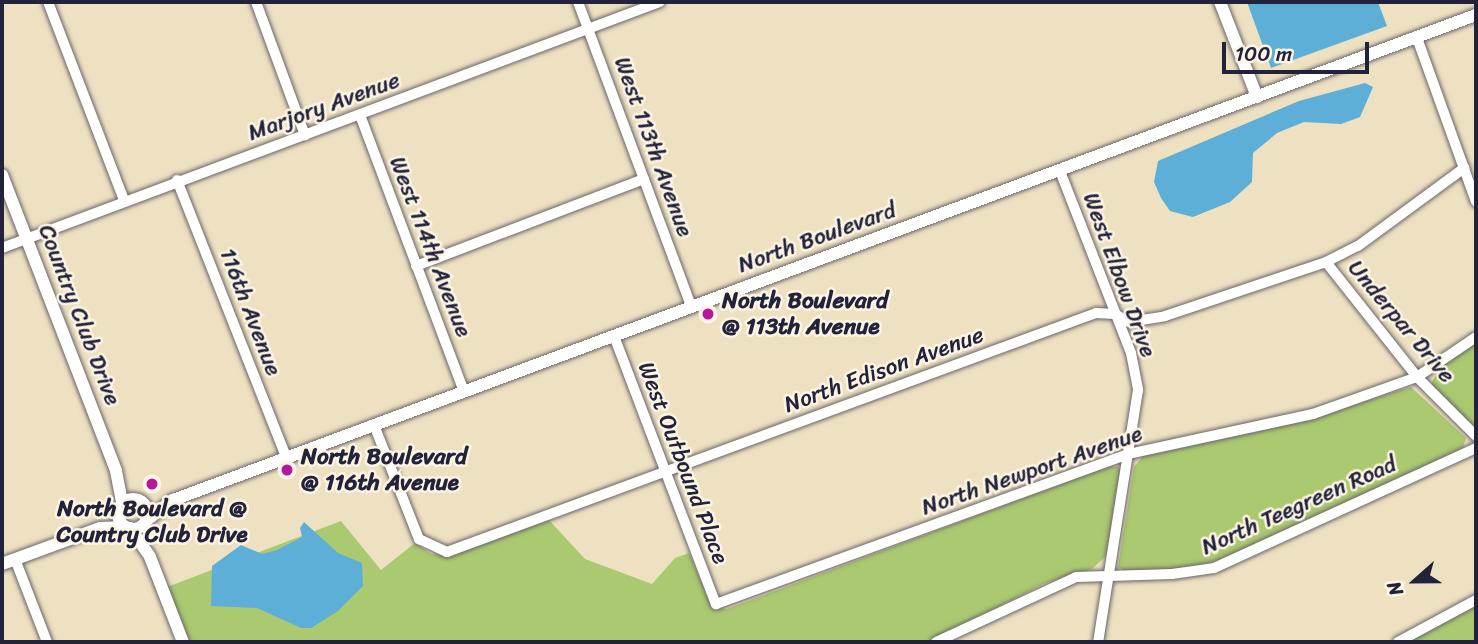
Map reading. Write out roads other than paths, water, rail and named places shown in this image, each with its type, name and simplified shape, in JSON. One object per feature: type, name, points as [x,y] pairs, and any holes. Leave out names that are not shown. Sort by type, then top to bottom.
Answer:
[{"type":"street","points":[[48,2],[124,200]]},
{"type":"street","points":[[256,2],[305,135]]},
{"type":"street","name":"West 113th Avenue","points":[[578,2],[691,306]]},
{"type":"street","name":"Marjory Avenue","points":[[2,248],[177,180],[360,115],[660,2]]},
{"type":"street","points":[[1220,2],[1257,97]]},
{"type":"street","name":"North Boulevard","points":[[128,527],[146,521],[173,500],[286,457],[1476,15]]},
{"type":"street","points":[[1417,38],[1476,202]]},
{"type":"street","name":"West 114th Avenue","points":[[360,115],[464,392]]},
{"type":"street","name":"North Edison Avenue","points":[[374,425],[419,539],[447,552],[1096,313],[1115,314],[1129,322],[1165,316],[1326,262],[1388,225],[1464,168]]},
{"type":"street","name":"West Elbow Drive","points":[[1060,171],[1131,353],[1138,390],[1098,642]]},
{"type":"street","name":"Country Club Drive","points":[[2,175],[116,471],[120,520],[128,527]]},
{"type":"street","points":[[416,266],[644,179]]},
{"type":"street","name":"116th Avenue","points":[[177,180],[286,457]]},
{"type":"street","name":"Underpar Drive","points":[[1326,262],[1417,377],[1476,436]]},
{"type":"street","name":"West Outbound Place","points":[[614,336],[716,604]]},
{"type":"street","name":"North Newport Avenue","points":[[716,604],[1128,454],[1313,414],[1417,377],[1476,337]]},
{"type":"street","name":"North Teegreen Road","points":[[936,642],[1044,589],[1076,577],[1172,575],[1214,568],[1476,448]]},
{"type":"street","name":"Country Club Drive","points":[[116,471],[139,500],[146,521]]},
{"type":"street","name":"North Boulevard","points":[[121,507],[139,500],[173,500]]},
{"type":"street","points":[[100,528],[121,507]]},
{"type":"street","points":[[146,521],[150,557],[183,642]]},
{"type":"street","points":[[2,564],[100,528],[128,527],[150,557]]},
{"type":"street","points":[[15,559],[47,642]]},
{"type":"street","points":[[1398,642],[1476,600]]},
{"type":"water","points":[[1247,2],[1378,2],[1387,26],[1271,68]]},
{"type":"water","points":[[1365,83],[1373,87],[1360,117],[1341,124],[1304,122],[1277,133],[1253,153],[1252,182],[1230,202],[1193,217],[1170,211],[1161,198],[1154,182],[1158,161],[1299,101]]},
{"type":"water","points":[[304,522],[338,553],[362,563],[363,586],[338,611],[311,628],[301,628],[257,608],[211,606],[212,566],[241,545],[262,554],[277,550],[302,537],[300,528]]},
{"type":"place","name":"North Boulevard @ 113th Avenue","points":[[708,314]]},
{"type":"place","name":"North Boulevard @ 116th Avenue","points":[[287,470]]},
{"type":"place","name":"North Boulevard @ Country Club Drive","points":[[152,484]]}]
